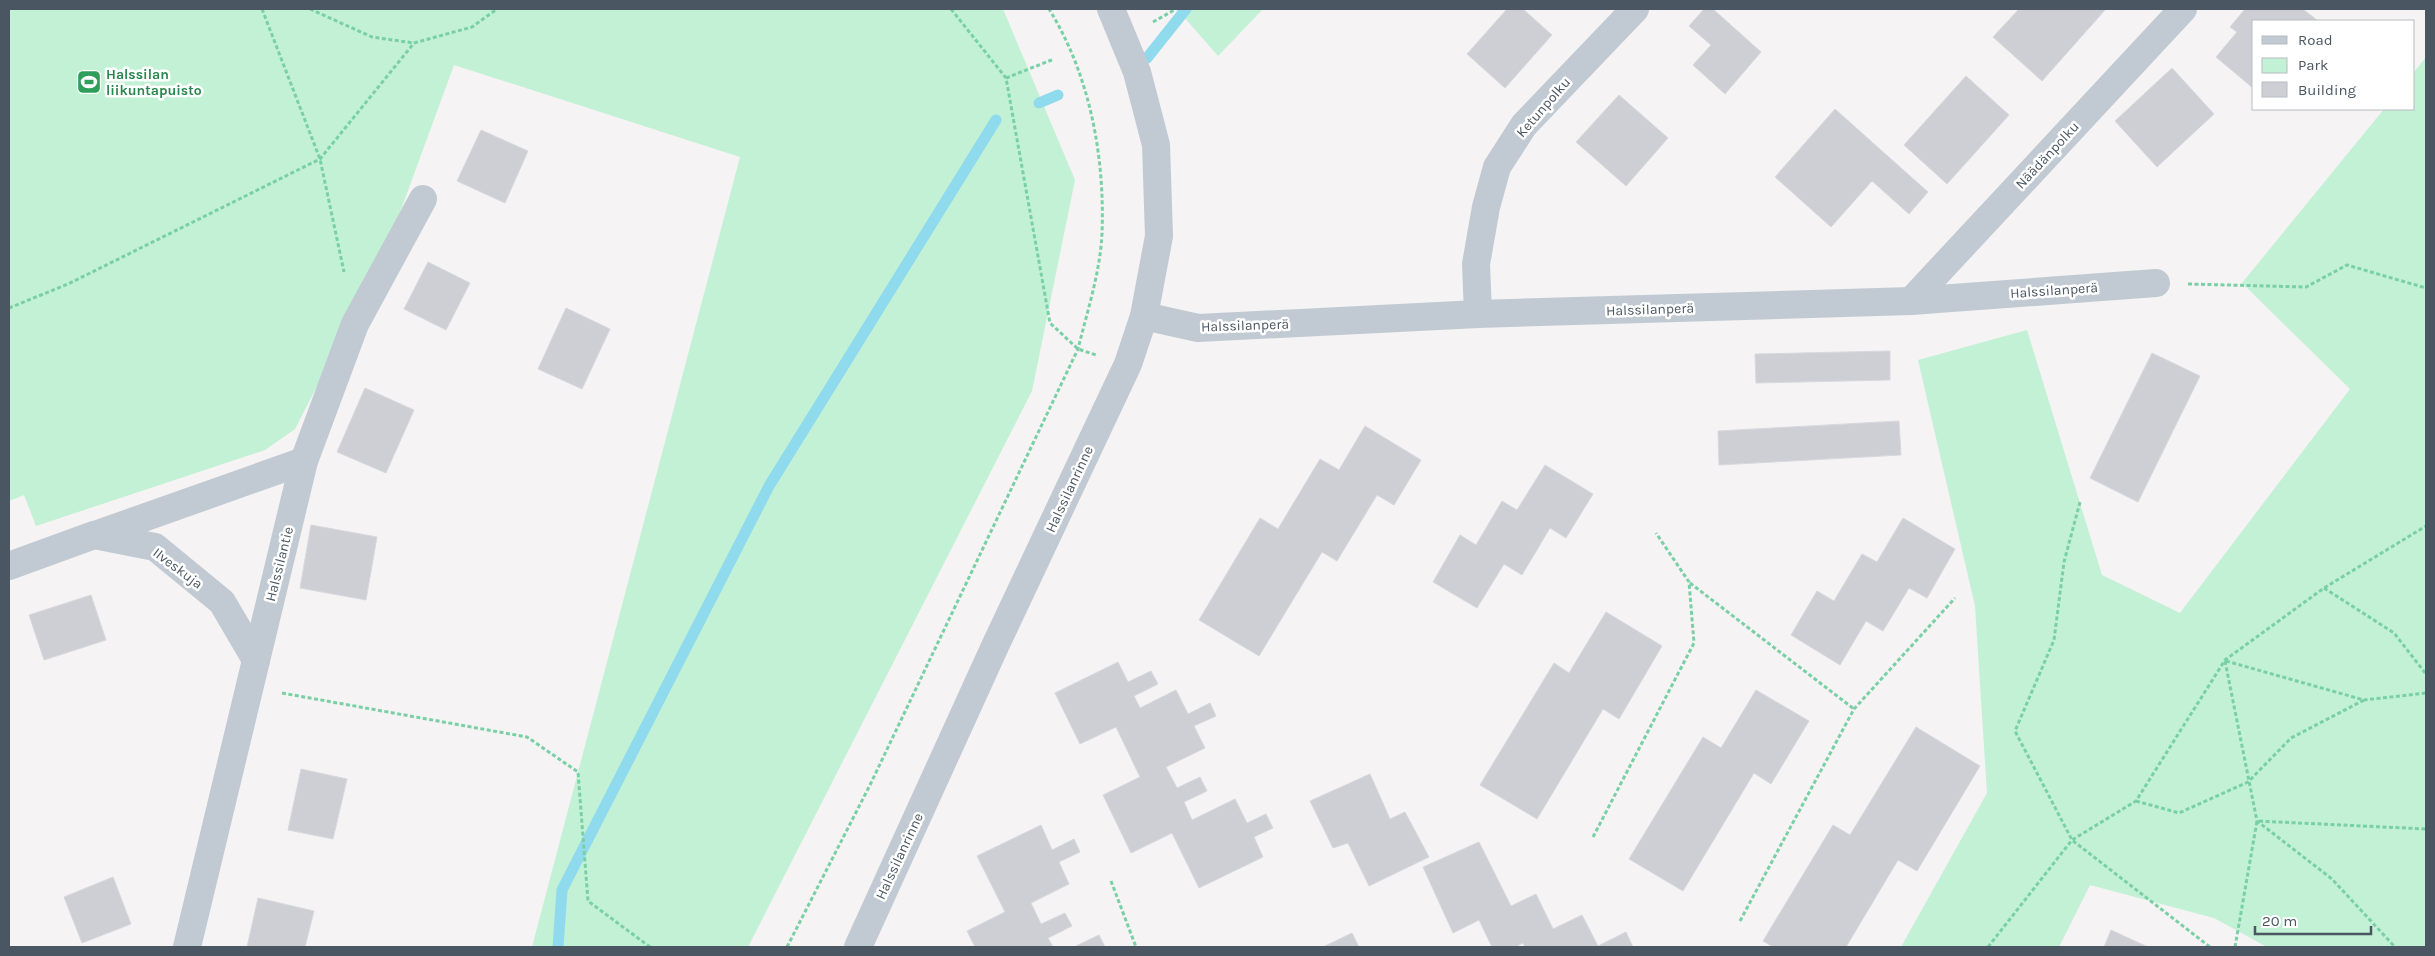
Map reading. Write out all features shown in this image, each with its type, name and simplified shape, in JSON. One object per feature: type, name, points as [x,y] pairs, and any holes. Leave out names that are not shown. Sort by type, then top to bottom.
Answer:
[{"type":"street","name":"Halssilanrinne","points":[[858,947],[992,653],[1128,364],[1144,316],[1159,236],[1156,145],[1138,72],[1111,9]]},
{"type":"street","name":"Ketunpolku","points":[[1478,314],[1476,264],[1486,207],[1497,167],[1524,125],[1635,9]]},
{"type":"street","name":"Näädänpolku","points":[[1911,301],[2183,9]]},
{"type":"street","name":"Halssilantie","points":[[187,947],[304,461],[355,324],[423,199]]},
{"type":"street","name":"Halssilanperä","points":[[1144,316],[1198,328],[1478,314],[1911,301],[2156,283]]},
{"type":"street","points":[[9,566],[304,461]]},
{"type":"street","name":"Ilveskuja","points":[[94,535],[155,548],[222,602],[256,660]]},
{"type":"path","points":[[262,9],[320,160],[355,324]]},
{"type":"path","points":[[310,9],[372,37],[414,43],[472,26],[497,9]]},
{"type":"path","points":[[951,9],[1006,78],[1050,323],[1078,349]]},
{"type":"path","points":[[787,947],[870,785],[1078,349],[1095,284],[1102,235],[1099,151],[1086,94],[1063,31],[1049,9]]},
{"type":"path","points":[[1153,22],[1176,9]]},
{"type":"path","points":[[9,308],[68,284],[320,160],[414,43]]},
{"type":"path","points":[[1006,78],[1054,59]]},
{"type":"path","points":[[2156,283],[2306,287],[2347,265],[2426,288]]},
{"type":"path","points":[[2080,502],[2064,562],[2054,640],[2015,731],[2072,840],[2210,947]]},
{"type":"path","points":[[1988,947],[2072,840],[2136,801],[2225,660],[2324,588],[2426,526]]},
{"type":"path","points":[[1656,533],[1689,582],[1854,709]]},
{"type":"path","points":[[1593,837],[1694,643],[1689,582]]},
{"type":"path","points":[[2324,588],[2394,633],[2426,674]]},
{"type":"path","points":[[1740,921],[1854,709],[1955,598]]},
{"type":"path","points":[[2225,660],[2364,700]]},
{"type":"path","points":[[2225,660],[2256,821],[2235,947]]},
{"type":"path","points":[[249,688],[527,737],[578,772],[588,901],[650,947]]},
{"type":"path","points":[[2136,801],[2180,813],[2248,782],[2291,738],[2364,700],[2426,693]]},
{"type":"path","points":[[2256,821],[2426,829]]},
{"type":"path","points":[[2256,821],[2332,879],[2395,947]]},
{"type":"path","points":[[1111,881],[1136,947]]},
{"type":"green space","points":[[9,9],[1003,9],[1075,180],[1032,391],[748,947],[532,947],[740,157],[454,65],[384,256],[295,429],[265,450],[36,526],[24,495],[9,501]]},
{"type":"green space","points":[[1177,9],[1263,9],[1218,56]]},
{"type":"green space","points":[[2426,57],[2426,947],[2267,947],[2214,918],[2090,885],[2059,947],[1901,947],[1987,793],[1975,606],[1918,360],[2027,330],[2102,575],[2180,613],[2350,389],[2242,283],[2383,110],[2415,110],[2415,71]]},
{"type":"building","points":[[1507,9],[1523,9],[1552,35],[1505,88],[1467,54]]},
{"type":"building","points":[[1704,9],[1713,9],[1761,52],[1725,94],[1693,65],[1711,45],[1689,26]]},
{"type":"building","points":[[2019,9],[2105,10],[2042,81],[1993,37]]},
{"type":"building","points":[[2245,9],[2303,9],[2317,20],[2252,20],[2252,87],[2216,57],[2237,32],[2230,27]]},
{"type":"building","points":[[2172,68],[2214,114],[2157,167],[2115,121]]},
{"type":"building","points":[[1966,76],[2009,115],[1947,184],[1904,145]]},
{"type":"building","points":[[1619,95],[1668,138],[1626,186],[1576,142]]},
{"type":"building","points":[[1835,109],[1928,192],[1909,214],[1872,181],[1831,227],[1775,177]]},
{"type":"building","points":[[481,130],[528,151],[505,203],[457,181]]},
{"type":"building","points":[[428,262],[470,283],[446,330],[404,309]]},
{"type":"building","points":[[566,308],[610,329],[582,389],[538,369]]},
{"type":"building","points":[[1890,351],[1890,380],[1756,383],[1755,354]]},
{"type":"building","points":[[2152,353],[2200,376],[2138,502],[2090,478]]},
{"type":"building","points":[[365,388],[414,410],[386,473],[337,452]]},
{"type":"building","points":[[1899,421],[1901,455],[1719,465],[1718,431]]},
{"type":"building","points":[[1365,426],[1421,460],[1394,505],[1377,495],[1337,561],[1322,552],[1259,656],[1199,620],[1260,518],[1278,529],[1320,459],[1339,470]]},
{"type":"building","points":[[1545,465],[1593,494],[1566,538],[1550,528],[1522,575],[1504,564],[1477,608],[1433,582],[1460,535],[1476,545],[1502,501],[1517,510]]},
{"type":"building","points":[[1903,518],[1955,549],[1927,598],[1909,588],[1883,631],[1866,621],[1840,665],[1791,635],[1817,591],[1834,601],[1862,554],[1877,562]]},
{"type":"building","points":[[311,525],[377,537],[366,600],[300,588]]},
{"type":"building","points":[[91,595],[106,640],[44,660],[29,615]]},
{"type":"building","points":[[1606,612],[1662,646],[1619,719],[1603,709],[1537,819],[1480,785],[1554,663],[1569,673]]},
{"type":"building","points":[[1118,662],[1128,682],[1151,671],[1158,684],[1134,696],[1140,708],[1176,690],[1188,714],[1210,703],[1216,716],[1194,726],[1205,748],[1166,767],[1177,788],[1200,777],[1207,791],[1184,802],[1192,820],[1235,799],[1247,823],[1266,814],[1273,828],[1254,837],[1263,857],[1199,888],[1172,833],[1131,853],[1103,795],[1140,777],[1116,727],[1080,744],[1055,693]]},
{"type":"building","points":[[1756,690],[1809,721],[1771,784],[1754,773],[1683,891],[1629,859],[1703,737],[1721,748]]},
{"type":"building","points":[[1916,727],[1980,766],[1917,871],[1898,860],[1846,947],[1773,947],[1763,941],[1833,825],[1850,835]]},
{"type":"building","points":[[301,769],[347,779],[333,839],[288,830]]},
{"type":"building","points":[[1370,774],[1390,819],[1405,812],[1429,857],[1369,886],[1348,843],[1333,848],[1310,801]]},
{"type":"building","points":[[1041,825],[1052,850],[1074,839],[1080,852],[1059,862],[1069,884],[1031,903],[1041,924],[1065,913],[1072,926],[1048,938],[1053,947],[975,947],[967,931],[1005,912],[977,856]]},
{"type":"building","points":[[1479,842],[1511,906],[1536,894],[1553,929],[1582,915],[1598,946],[1626,932],[1633,947],[1525,947],[1523,943],[1515,947],[1492,947],[1479,920],[1453,933],[1423,867]]},
{"type":"building","points":[[113,877],[131,924],[82,943],[64,897]]},
{"type":"building","points":[[258,898],[314,911],[305,947],[247,947]]},
{"type":"building","points":[[2111,930],[2148,947],[2104,947]]},
{"type":"building","points":[[1352,933],[1359,947],[1323,947]]},
{"type":"building","points":[[1099,935],[1105,947],[1074,947]]},
{"type":"waterway","points":[[1147,58],[1186,9]]},
{"type":"waterway","points":[[1039,103],[1058,95]]},
{"type":"waterway","points":[[558,947],[562,890],[769,486],[996,120]]},
{"type":"place","name":"Halssilan liikuntapuisto","points":[[89,82]]}]
